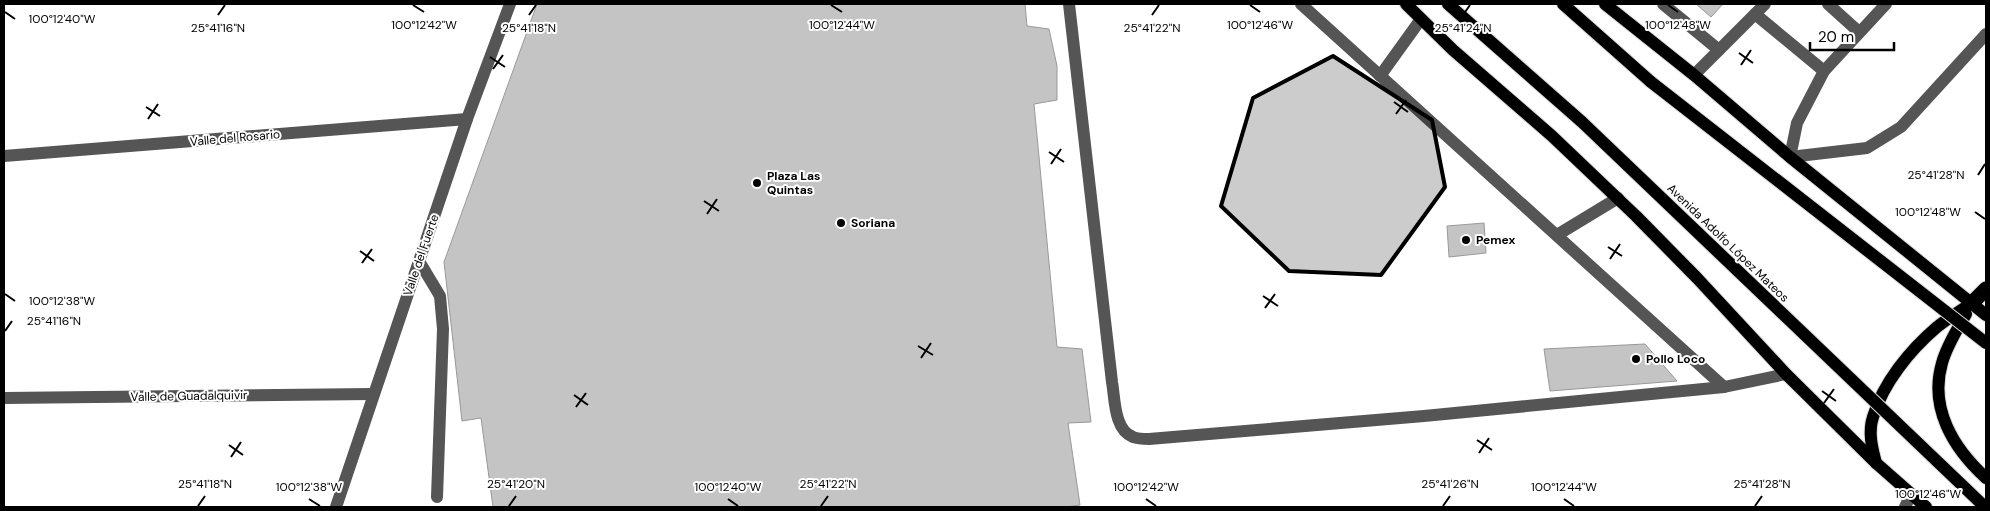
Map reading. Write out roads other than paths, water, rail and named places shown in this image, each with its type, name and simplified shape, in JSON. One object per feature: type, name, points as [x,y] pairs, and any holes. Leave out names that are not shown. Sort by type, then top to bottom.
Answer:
[{"type":"highway","points":[[1972,303],[1986,289]]},
{"type":"main road","points":[[1406,4],[1453,50],[1552,136],[1618,198],[1697,278],[1786,374],[1876,463],[1926,507]]},
{"type":"main road","name":"Avenida Adolfo López Mateos","points":[[1448,4],[1582,122],[1985,507]]},
{"type":"main road","points":[[1563,4],[1651,82],[1986,343]]},
{"type":"main road","points":[[1605,4],[1694,75],[1790,158],[1986,315]]},
{"type":"main road","points":[[1876,463],[1871,444],[1872,418],[1884,392],[1897,371],[1918,346],[1937,327],[1972,303]]},
{"type":"main road","points":[[1972,303],[1951,341],[1942,363],[1938,391],[1944,422],[1957,447],[1986,478]]},
{"type":"street","name":"Valle del Fuerte","points":[[336,507],[467,119],[510,4]]},
{"type":"street","points":[[1069,4],[1112,382],[1120,425],[1125,432],[1134,437],[1149,439],[1443,414],[1724,387],[1786,374]]},
{"type":"street","points":[[1301,4],[1724,387]]},
{"type":"street","points":[[1663,4],[1719,50]]},
{"type":"street","points":[[1694,75],[1765,4]]},
{"type":"street","points":[[1828,4],[1859,32]]},
{"type":"street","points":[[1882,5],[1824,71],[1798,123],[1790,158],[1867,148],[1901,127],[1986,34]]},
{"type":"street","points":[[1755,14],[1824,71]]},
{"type":"street","points":[[1380,76],[1421,19]]},
{"type":"street","name":"Valle del Rosario","points":[[4,156],[467,119]]},
{"type":"street","points":[[1557,235],[1618,198]]},
{"type":"street","points":[[419,261],[440,296],[443,329],[437,497]]},
{"type":"street","name":"Valle de Guadalquivir","points":[[4,398],[374,394]]},
{"type":"street","points":[[1905,507],[1911,494]]},
{"type":"place","name":"Plaza Las Quintas","points":[[757,183]]},
{"type":"place","name":"Soriana","points":[[841,223]]},
{"type":"place","name":"Pemex","points":[[1466,240]]},
{"type":"place","name":"Pollo Loco","points":[[1636,359]]}]
